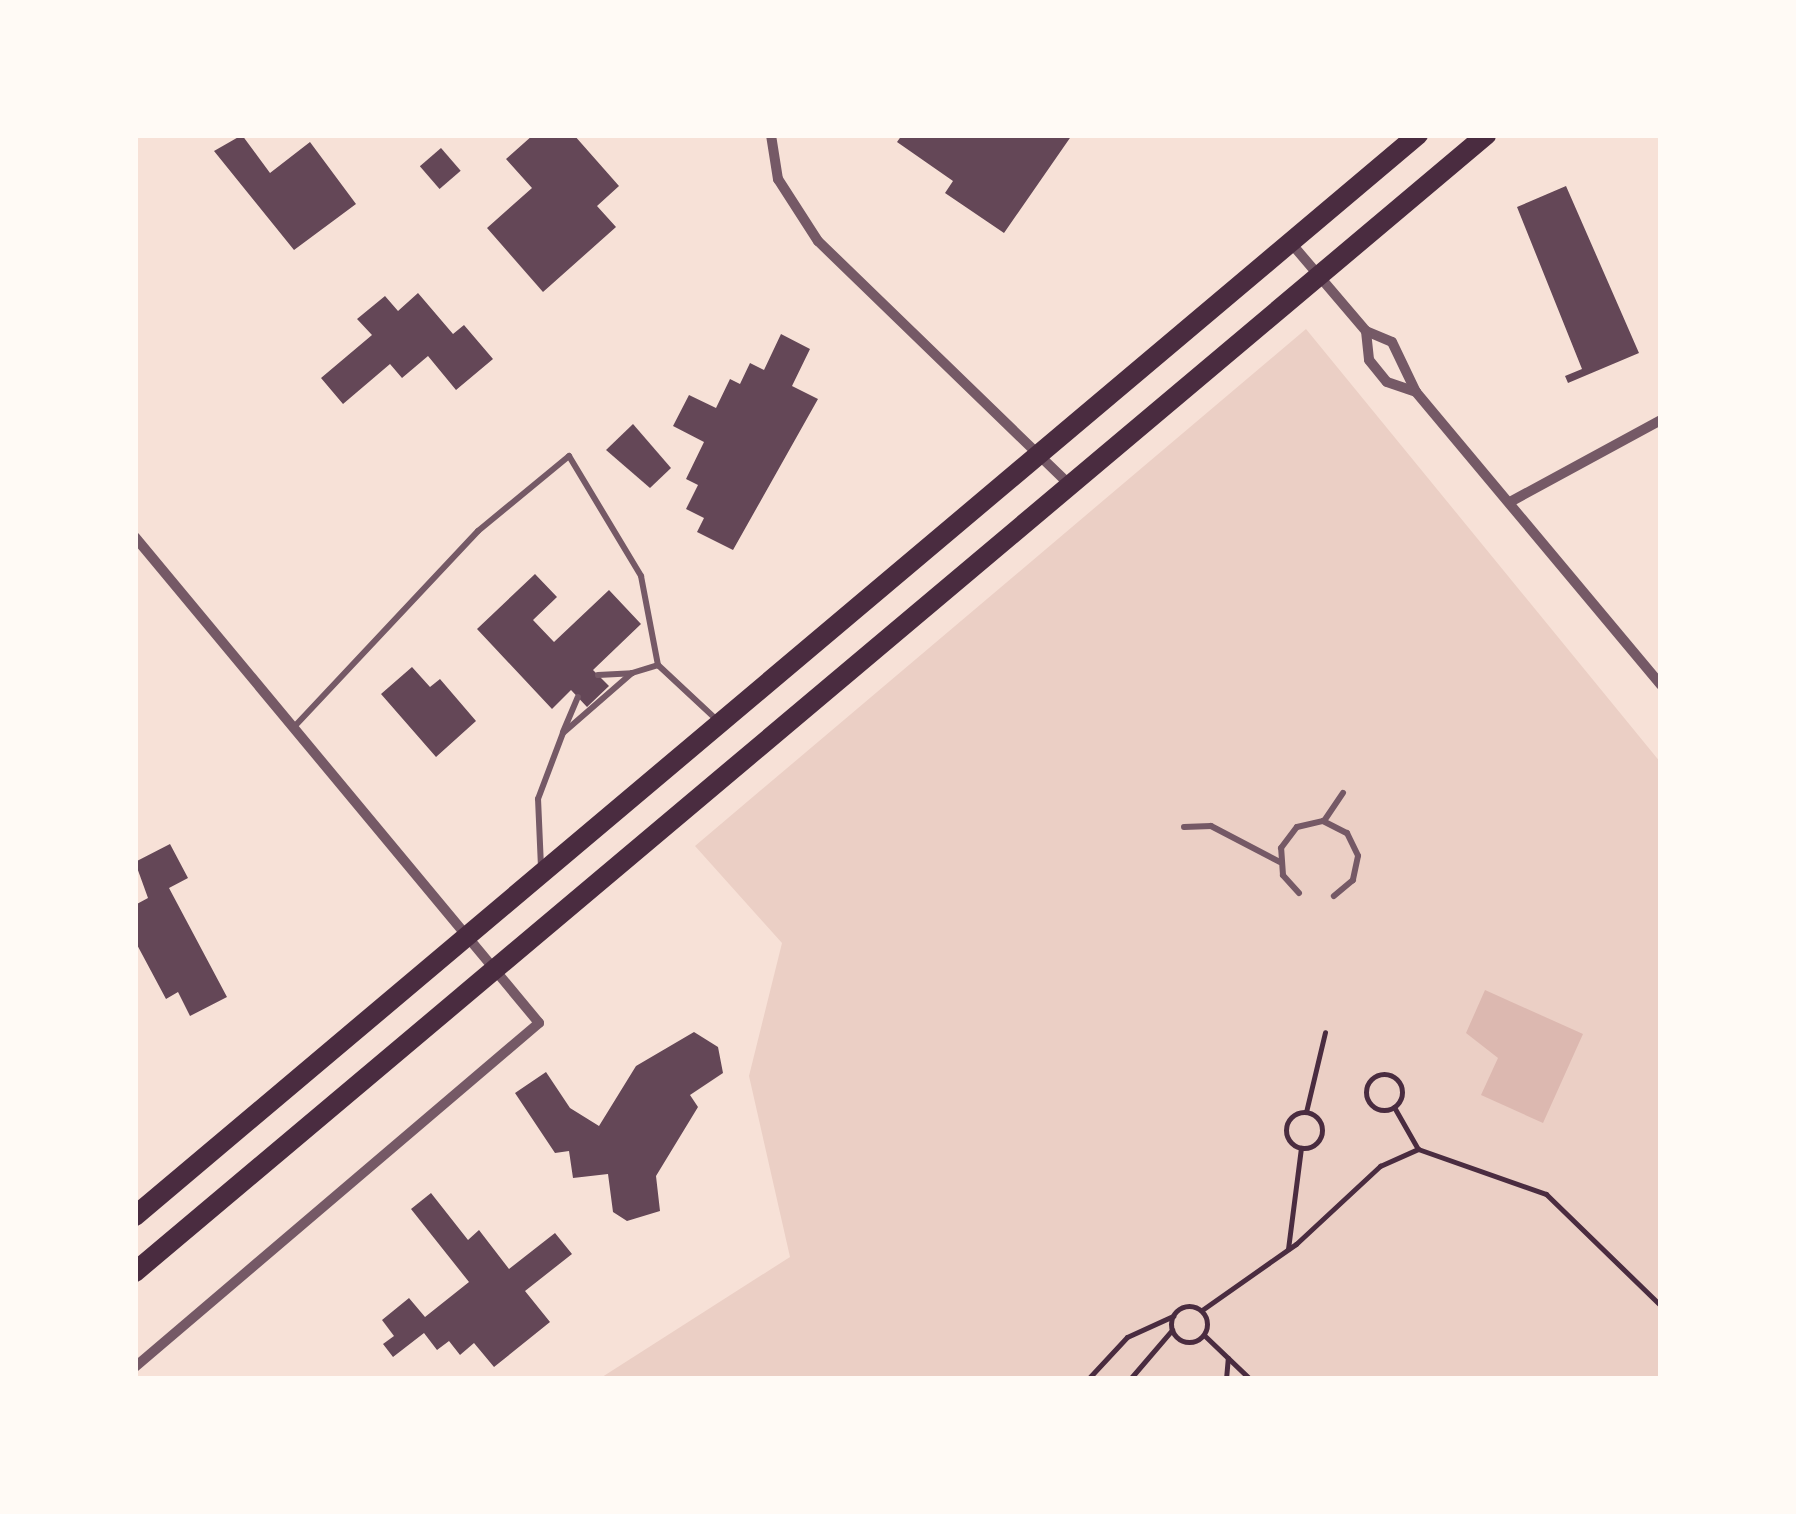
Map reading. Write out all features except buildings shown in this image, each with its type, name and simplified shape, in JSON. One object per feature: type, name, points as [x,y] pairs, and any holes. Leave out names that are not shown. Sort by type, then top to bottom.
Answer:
[{"type":"main road","points":[[135,1216],[1418,135]]},
{"type":"main road","points":[[135,1272],[1486,135]]},
{"type":"street","points":[[771,135],[778,180],[818,241],[1071,486]]},
{"type":"street","points":[[1290,242],[1366,331],[1392,342],[1416,392],[1661,684]]},
{"type":"street","points":[[1366,331],[1370,360],[1386,382],[1416,392]]},
{"type":"street","points":[[1510,502],[1661,420]]},
{"type":"street","points":[[135,537],[469,935],[538,1023],[135,1367]]},
{"type":"lane","points":[[294,727],[478,532],[568,456],[640,576],[658,666],[719,723]]},
{"type":"lane","points":[[598,675],[658,666]]},
{"type":"lane","points":[[563,733],[632,672]]},
{"type":"lane","points":[[541,874],[538,799],[578,697]]},
{"type":"lane","points":[[1280,862],[1288,836],[1324,821],[1342,792]]},
{"type":"lane","points":[[1324,821],[1348,833],[1358,856],[1352,880],[1334,896]]},
{"type":"lane","points":[[1184,827],[1210,826],[1280,862],[1298,894]]},
{"type":"path","points":[[1288,1249],[1301,1148],[1286,1125],[1306,1112],[1325,1032]]},
{"type":"path","points":[[1394,1108],[1370,1104],[1366,1087],[1378,1074],[1400,1084],[1394,1108],[1418,1149],[1546,1194],[1661,1306]]},
{"type":"path","points":[[1301,1148],[1322,1130],[1306,1112]]},
{"type":"path","points":[[1088,1379],[1127,1337],[1186,1306],[1202,1310],[1288,1249],[1380,1166],[1418,1149]]},
{"type":"path","points":[[1202,1310],[1204,1336],[1250,1379]]},
{"type":"path","points":[[1130,1379],[1172,1330],[1172,1316]]},
{"type":"path","points":[[1172,1330],[1188,1342],[1204,1336]]},
{"type":"path","points":[[1226,1379],[1228,1358]]},
{"type":"shaded area","points":[[1306,329],[1661,763],[1661,1379],[599,1379],[790,1257],[749,1076],[782,943],[695,846]]},
{"type":"shaded area","points":[[1485,990],[1583,1034],[1543,1123],[1481,1095],[1498,1058],[1466,1033]]}]
